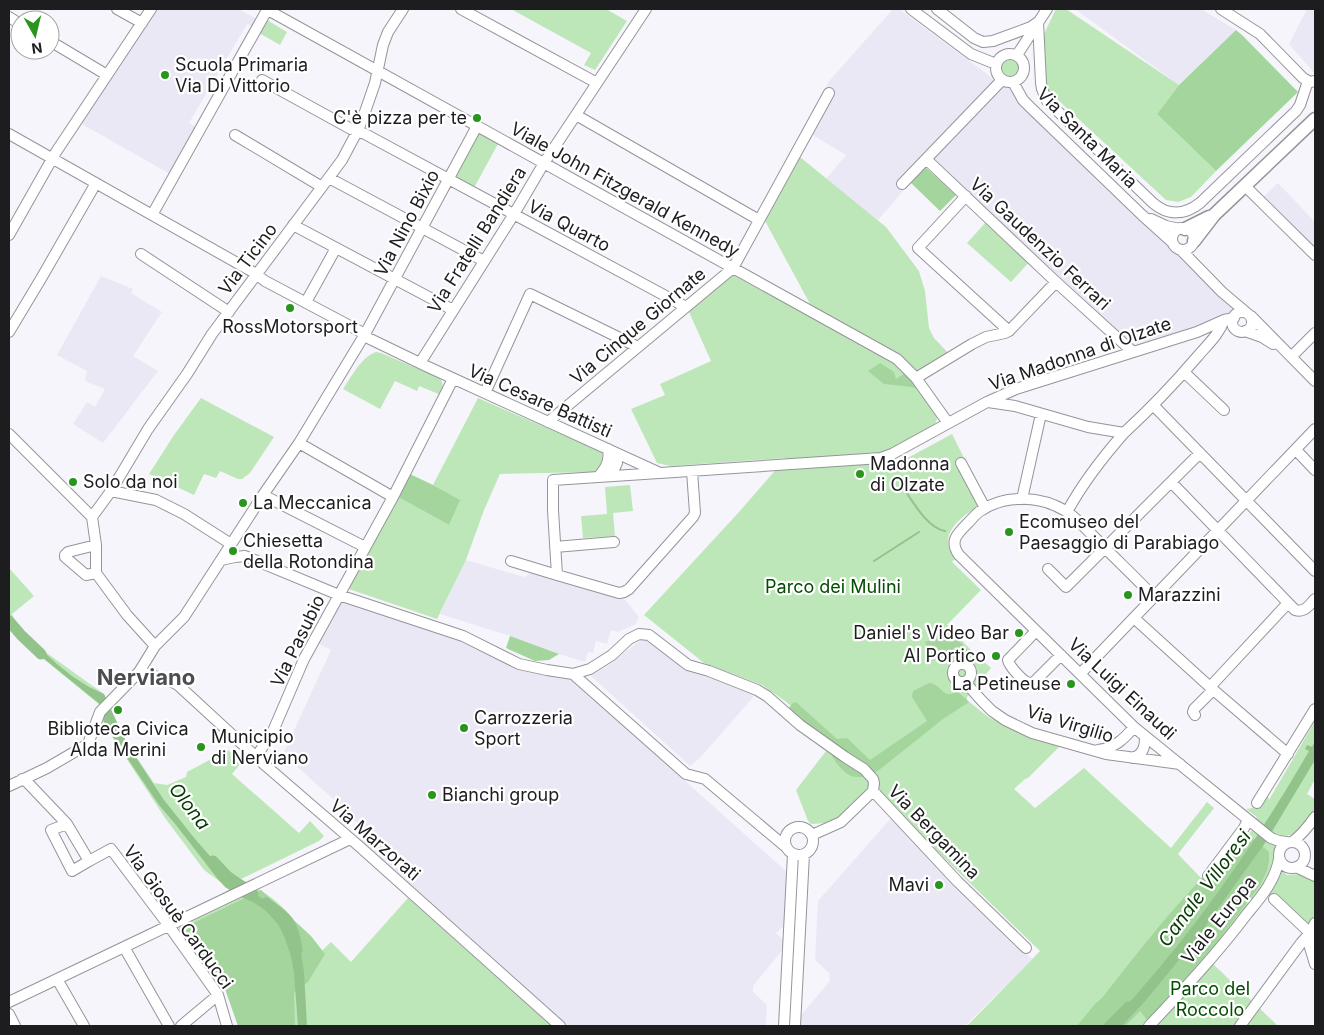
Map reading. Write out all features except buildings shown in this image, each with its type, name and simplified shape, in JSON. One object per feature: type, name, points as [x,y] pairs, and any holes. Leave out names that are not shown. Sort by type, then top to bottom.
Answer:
[{"type":"main road","points":[[1189,246],[1214,215],[1315,119]]},
{"type":"main road","points":[[1183,229],[1214,215]]},
{"type":"street","points":[[117,9],[142,23]]},
{"type":"street","points":[[9,235],[56,152],[151,9]]},
{"type":"street","points":[[152,215],[267,9]]},
{"type":"street","name":"Viale John Fitzgerald Kennedy","points":[[267,9],[897,359],[916,378],[948,423]]},
{"type":"street","name":"Via Ticino","points":[[92,517],[111,491],[148,429],[229,312],[342,160],[366,109],[388,32],[403,9]]},
{"type":"street","points":[[461,9],[597,82]]},
{"type":"street","name":"Via Fratelli Bandiera","points":[[420,363],[544,163],[646,9]]},
{"type":"street","points":[[911,9],[971,54],[996,64]]},
{"type":"street","points":[[937,9],[974,38],[983,42],[993,41],[1031,28],[1038,22]]},
{"type":"street","points":[[902,184],[1002,80],[996,71],[998,60],[1003,55],[1010,53],[1018,55],[1047,9]]},
{"type":"street","points":[[1038,22],[1041,83],[1047,101],[1158,208],[1170,212],[1183,212],[1200,203],[1296,111],[1312,81],[1303,78],[1260,34],[1221,9]]},
{"type":"street","points":[[60,47],[107,75]]},
{"type":"street","name":"Via Santa Maria","points":[[1002,80],[1013,82],[1022,75],[1023,61],[1018,55]]},
{"type":"street","name":"Via Quarto","points":[[262,80],[686,307]]},
{"type":"street","name":"Via Santa Maria","points":[[1013,82],[1031,108],[1178,249],[1189,246]]},
{"type":"street","name":"Via Cinque Giornate","points":[[548,422],[733,268],[829,93]]},
{"type":"street","points":[[576,115],[759,220]]},
{"type":"street","name":"Via Nino Bixio","points":[[365,334],[477,126]]},
{"type":"street","name":"Via Cesare Battisti","points":[[9,134],[256,274],[265,281],[365,334],[368,338],[453,379],[660,473],[881,458],[892,454],[948,423]]},
{"type":"street","points":[[235,135],[484,261]]},
{"type":"street","name":"Via Gaudenzio Ferrari","points":[[926,159],[1133,352]]},
{"type":"street","points":[[9,332],[96,183]]},
{"type":"street","points":[[1246,186],[1315,256]]},
{"type":"street","points":[[966,196],[918,248],[1008,331]]},
{"type":"street","name":"Via Santa Maria","points":[[1142,215],[1166,226],[1183,229]]},
{"type":"street","points":[[293,225],[453,310]]},
{"type":"street","points":[[1172,242],[1176,231],[1183,229],[1192,233],[1189,246],[1198,268],[1270,334],[1288,355],[1315,381]]},
{"type":"street","points":[[306,302],[336,248]]},
{"type":"street","points":[[141,254],[229,312]]},
{"type":"street","points":[[916,378],[972,344],[986,337],[1008,331],[1056,282]]},
{"type":"street","points":[[1222,292],[1233,325],[1241,331],[1262,337],[1288,355]]},
{"type":"street","points":[[485,393],[530,294],[638,347]]},
{"type":"street","points":[[1067,512],[1095,469],[1124,433],[1184,372],[1231,318],[1241,312],[1249,315],[1252,323],[1251,327],[1241,331]]},
{"type":"street","name":"Via Madonna di Olzate","points":[[948,423],[1016,389],[1198,332],[1231,318]]},
{"type":"street","name":"Via Madonna di Olzate","points":[[1198,332],[1241,331]]},
{"type":"street","points":[[1288,355],[1315,332]]},
{"type":"street","points":[[9,786],[47,768],[88,744],[100,712],[139,672],[155,646],[184,617],[299,443],[365,334]]},
{"type":"street","points":[[1184,372],[1224,410]]},
{"type":"street","name":"Via Pasubio","points":[[256,757],[273,731],[304,659],[393,497],[453,379]]},
{"type":"street","points":[[987,402],[1015,406],[1088,427],[1124,433]]},
{"type":"street","points":[[1153,405],[1315,571]]},
{"type":"street","points":[[1022,499],[1041,414]]},
{"type":"street","points":[[1080,674],[1315,429]]},
{"type":"street","points":[[9,436],[92,517],[96,545],[96,573],[127,615],[155,646]]},
{"type":"street","points":[[299,443],[393,497]]},
{"type":"street","points":[[1296,450],[1315,470]]},
{"type":"street","points":[[611,476],[616,463],[612,451]]},
{"type":"street","points":[[598,477],[606,466],[612,451]]},
{"type":"street","points":[[1048,569],[1066,587],[1200,453]]},
{"type":"street","points":[[961,463],[985,508],[993,504],[1022,499],[1044,502],[1067,512],[1154,596]]},
{"type":"street","points":[[511,561],[619,593],[624,592],[629,589],[693,517],[695,513],[692,471]]},
{"type":"street","points":[[557,575],[553,480],[660,473]]},
{"type":"street","points":[[1171,482],[1295,610],[1304,610],[1315,599]]},
{"type":"street","points":[[111,491],[156,500],[184,514],[231,544]]},
{"type":"street","points":[[263,495],[365,547]]},
{"type":"street","name":"Via Luigi Einaudi","points":[[985,508],[957,534],[954,545],[959,556],[1134,727],[1271,838],[1279,842],[1290,842]]},
{"type":"street","points":[[555,547],[614,542]]},
{"type":"street","points":[[96,545],[68,552],[65,555],[86,575],[96,573]]},
{"type":"street","points":[[221,560],[245,556],[339,595],[464,636],[519,664],[547,670],[573,674],[590,669],[612,655],[629,639],[639,634],[649,635],[688,665],[709,671],[757,690],[767,696],[800,725],[864,769],[872,778],[874,783],[873,791]]},
{"type":"street","points":[[1195,714],[1193,712],[1194,708],[1288,603]]},
{"type":"street","points":[[1134,618],[1211,689],[1288,754]]},
{"type":"street","points":[[1036,631],[1009,658],[1008,664],[1026,682],[1034,682],[1061,655]]},
{"type":"street","name":"Via Marzorati","points":[[139,672],[178,685],[256,757],[350,838],[560,1026]]},
{"type":"street","points":[[573,674],[686,774],[705,779],[790,851],[799,855],[810,850],[814,841],[812,835],[806,828],[801,827],[793,828],[785,838],[785,843],[790,851],[784,1026]]},
{"type":"street","name":"Via Virgilio","points":[[965,682],[982,701],[1004,720],[1032,733],[1092,750],[1181,764]]},
{"type":"street","points":[[1257,803],[1315,710]]},
{"type":"street","points":[[1092,750],[1110,747],[1124,738],[1134,727]]},
{"type":"street","points":[[1124,738],[1123,748],[1130,757],[1139,756],[1145,736]]},
{"type":"street","points":[[22,779],[67,824],[89,861],[72,871],[51,830],[67,824]]},
{"type":"street","name":"Via Bergamina","points":[[812,835],[841,822],[873,791],[958,882],[1026,948]]},
{"type":"street","name":"Viale Europa","points":[[1149,1026],[1225,942],[1258,901],[1273,879],[1277,869],[1280,849],[1300,836],[1315,817]]},
{"type":"street","points":[[1208,876],[1251,822]]},
{"type":"street","name":"Viale Europa","points":[[1273,879],[1300,865],[1304,860],[1304,839],[1307,829]]},
{"type":"street","points":[[9,1002],[350,838]]},
{"type":"street","name":"Via Luigi Einaudi","points":[[1271,838],[1279,856]]},
{"type":"street","points":[[1290,842],[1302,846],[1315,874]]},
{"type":"street","name":"Via Giosuè Carducci","points":[[89,861],[111,849],[218,995],[227,1026]]},
{"type":"street","points":[[795,1026],[804,854]]},
{"type":"street","points":[[1279,856],[1282,863],[1286,866],[1315,874]]},
{"type":"street","points":[[1274,899],[1310,933]]},
{"type":"street","points":[[1240,1026],[1301,942],[1310,933],[1315,923]]},
{"type":"street","points":[[1310,933],[1309,944],[1315,964]]},
{"type":"street","points":[[124,947],[169,1026]]},
{"type":"street","points":[[57,979],[84,1026]]},
{"type":"street","points":[[181,1026],[218,995]]},
{"type":"street","points":[[9,1014],[14,1026]]},
{"type":"shaded area","name":"Scuola Primaria Via Di Vittorio","points":[[156,9],[239,9],[257,19],[253,27],[247,24],[189,123],[197,128],[170,174],[80,123]]},
{"type":"shaded area","points":[[893,9],[899,9],[997,83],[878,220],[825,180],[846,155],[804,130],[830,80]]},
{"type":"shaded area","points":[[1075,9],[1201,9],[1236,30],[1179,85]]},
{"type":"shaded area","points":[[1307,9],[1315,9],[1315,74],[1289,44]]},
{"type":"shaded area","points":[[1236,30],[1298,92],[1216,171],[1157,114],[1179,85]]},
{"type":"shaded area","points":[[1003,81],[1013,83],[1241,311],[1233,317],[1133,351],[927,159]]},
{"type":"shaded area","points":[[925,167],[956,195],[940,211],[911,183]]},
{"type":"shaded area","points":[[1278,183],[1315,222],[1315,255],[1260,200]]},
{"type":"shaded area","points":[[101,276],[133,289],[131,293],[162,312],[133,356],[158,371],[103,443],[73,424],[87,402],[95,407],[105,389],[85,381],[87,371],[57,355]]},
{"type":"shaded area","points":[[880,363],[894,372],[896,379],[905,373],[912,379],[919,390],[912,387],[884,384],[868,371]]},
{"type":"shaded area","points":[[410,474],[460,500],[449,525],[398,497]]},
{"type":"shaded area","points":[[466,560],[524,577],[529,574],[530,569],[622,596],[639,617],[636,624],[618,632],[611,630],[607,644],[596,641],[593,653],[588,652],[585,662],[559,654],[440,614]]},
{"type":"shaded area","points":[[342,599],[568,676],[788,873],[785,925],[776,933],[784,941],[784,948],[753,986],[753,992],[767,1005],[766,1026],[563,1026],[360,841],[363,829],[283,754],[331,650],[317,643]]},
{"type":"shaded area","points":[[9,615],[28,639],[57,664],[89,687],[104,694],[127,744],[164,800],[195,839],[231,880],[239,887],[252,892],[269,903],[287,922],[301,953],[307,1026],[298,1026],[291,956],[278,924],[265,910],[225,887],[217,878],[159,805],[104,724],[101,705],[43,658],[9,622]]},
{"type":"shaded area","points":[[952,634],[969,653],[959,653],[946,658],[943,650],[936,652],[927,646],[925,642]]},
{"type":"shaded area","points":[[510,636],[559,654],[549,660],[535,661],[506,648]]},
{"type":"shaded area","points":[[644,637],[755,695],[700,758],[690,766],[591,676],[608,666]]},
{"type":"shaded area","points":[[929,683],[937,686],[945,693],[952,694],[957,691],[969,702],[943,719],[879,770],[862,777],[851,776],[845,772],[835,762],[831,751],[788,709],[796,702],[837,739],[847,738],[870,760],[927,721],[912,697],[913,691]]},
{"type":"shaded area","points":[[1315,741],[1315,760],[1265,843],[1197,938],[1122,1026],[1108,1026],[1191,929],[1265,824],[1309,751],[1305,749],[1307,745],[1312,747]]},
{"type":"shaded area","points":[[891,818],[947,875],[955,889],[1032,959],[965,1026],[799,1026],[800,1016],[830,981],[829,973],[815,960],[818,901]]},
{"type":"shaded area","points":[[1250,835],[1269,852],[1267,871],[1261,884],[1215,945],[1147,1020],[1140,1011],[1125,1026],[1077,1026],[1189,892],[1202,878],[1207,881],[1227,856],[1232,855]]},
{"type":"shaded area","points":[[261,890],[311,936],[325,954],[308,982],[294,993],[295,1026],[238,1026],[225,989],[187,933],[185,927]]},
{"type":"green space","points":[[511,9],[606,9],[627,21],[595,70],[584,65],[591,53]]},
{"type":"green space","points":[[1056,9],[1066,9],[1179,85],[1157,114],[1216,171],[1191,197],[1178,202],[1166,200],[1045,88],[1043,36]]},
{"type":"green space","points":[[267,20],[287,32],[280,45],[259,33]]},
{"type":"green space","points":[[1010,57],[1018,60],[1021,68],[1018,76],[1010,79],[1002,76],[999,68],[1002,60]]},
{"type":"green space","points":[[478,132],[499,142],[474,188],[453,177]]},
{"type":"green space","name":"Parco dei Mulini","points":[[798,156],[886,227],[919,271],[925,291],[929,328],[934,338],[952,357],[915,382],[936,415],[937,419],[930,431],[890,452],[837,462],[904,460],[952,434],[968,466],[962,468],[978,502],[976,503],[978,506],[956,523],[949,535],[949,548],[956,558],[952,562],[981,590],[947,625],[991,668],[967,697],[967,700],[988,717],[1030,738],[1060,746],[1028,778],[1014,789],[1035,808],[1084,768],[1171,848],[1207,802],[1214,808],[1178,854],[1201,878],[1203,877],[1212,885],[1252,830],[1248,827],[1257,817],[1246,809],[1253,808],[1261,793],[1268,796],[1269,800],[1315,721],[1315,779],[1307,794],[1315,799],[1315,810],[1308,822],[1299,831],[1288,835],[1276,833],[1272,840],[1280,853],[1279,869],[1287,875],[1301,874],[1315,881],[1315,919],[1308,925],[1299,920],[1265,889],[1212,963],[1278,1026],[967,1026],[1040,951],[870,786],[842,816],[827,823],[811,824],[808,821],[796,790],[833,742],[785,701],[762,685],[704,663],[644,615],[786,458],[671,466],[657,463],[631,409],[665,395],[660,384],[711,361],[689,312],[726,279],[735,274],[805,312],[810,304],[764,219]]},
{"type":"green space","points":[[986,222],[1030,261],[1011,282],[967,243]]},
{"type":"green space","points":[[376,352],[440,378],[443,386],[441,395],[419,386],[417,391],[395,381],[380,409],[343,389],[361,362]]},
{"type":"green space","points":[[201,398],[274,437],[250,473],[242,479],[220,471],[216,478],[204,474],[194,495],[149,474]]},
{"type":"green space","points":[[478,398],[602,452],[600,468],[596,472],[500,474],[484,510],[466,560],[437,619],[346,588],[398,497],[449,525],[459,500],[433,485]]},
{"type":"green space","points":[[630,485],[633,511],[613,513],[615,536],[583,538],[581,516],[607,514],[605,487]]},
{"type":"green space","points":[[9,568],[34,596],[12,614],[17,626],[30,641],[104,694],[127,743],[154,783],[167,785],[186,777],[187,772],[228,750],[242,762],[232,774],[299,833],[310,821],[324,836],[319,841],[241,879],[270,897],[289,914],[298,930],[310,962],[331,942],[351,962],[408,898],[552,1026],[238,1026],[226,986],[200,948],[192,947],[179,929],[179,925],[230,889],[204,870],[165,818],[104,724],[101,706],[24,643],[9,625]]},
{"type":"waterway","points":[[900,483],[925,518],[938,529],[945,531]]},
{"type":"waterway","points":[[874,561],[919,532]]},
{"type":"waterway","name":"Olona","points":[[9,621],[41,654]]},
{"type":"waterway","name":"Olona","points":[[213,861],[227,876],[253,894]]},
{"type":"waterway","name":"Olona","points":[[266,903],[280,913],[288,922],[294,933],[297,950]]},
{"type":"waterway","name":"Canale Villoresi","points":[[1107,1026],[1128,1005]]},
{"type":"place","name":"Scuola Primaria Via Di Vittorio","points":[[165,75]]},
{"type":"place","name":"C'è pizza per te","points":[[477,118]]},
{"type":"place","name":"RossMotorsport","points":[[290,308]]},
{"type":"place","name":"Madonna di Olzate","points":[[860,474]]},
{"type":"place","name":"Solo da noi","points":[[73,482]]},
{"type":"place","name":"La Meccanica","points":[[243,503]]},
{"type":"place","name":"Ecomuseo del Paesaggio di Parabiago","points":[[1009,532]]},
{"type":"place","name":"Chiesetta della Rotondina","points":[[233,551]]},
{"type":"place","name":"Marazzini","points":[[1128,595]]},
{"type":"place","name":"Daniel's Video Bar","points":[[1019,633]]},
{"type":"place","name":"Al Portico","points":[[996,656]]},
{"type":"place","name":"La Petineuse","points":[[1071,684]]},
{"type":"place","name":"Biblioteca Civica Alda Merini","points":[[118,710]]},
{"type":"place","name":"Carrozzeria Sport","points":[[464,728]]},
{"type":"place","name":"Municipio di Nerviano","points":[[201,747]]},
{"type":"place","name":"Bianchi group","points":[[432,795]]},
{"type":"place","name":"Mavi","points":[[939,885]]},
{"type":"district","name":"Nerviano","points":[[146,677]]},
{"type":"park label","name":"Parco del Roccolo","points":[[1210,1000]]}]
